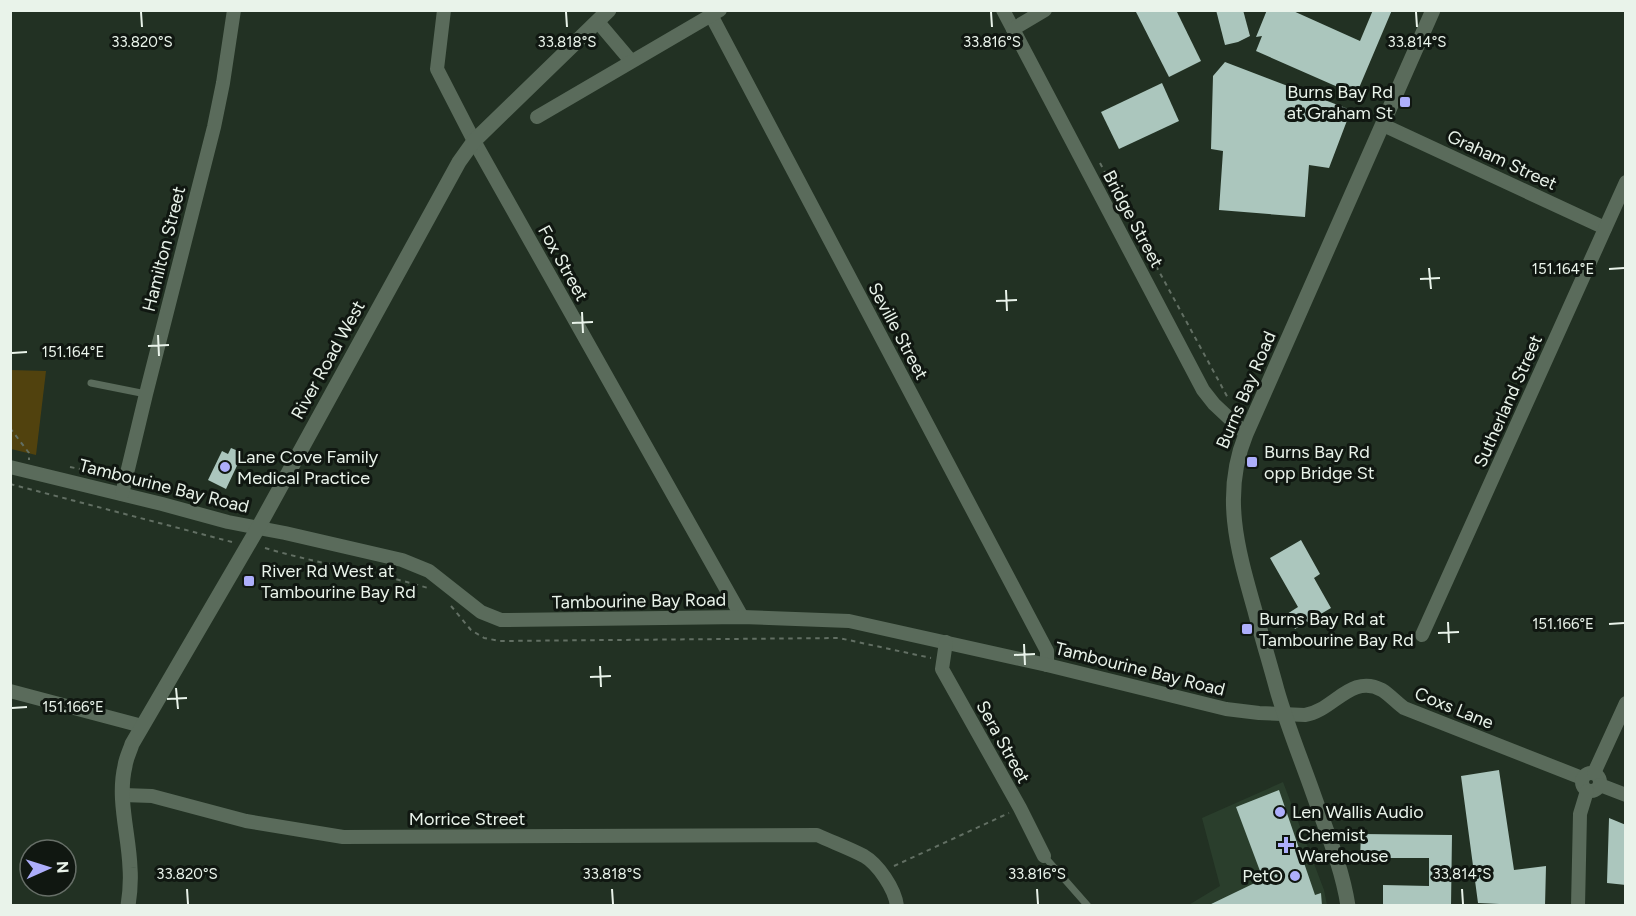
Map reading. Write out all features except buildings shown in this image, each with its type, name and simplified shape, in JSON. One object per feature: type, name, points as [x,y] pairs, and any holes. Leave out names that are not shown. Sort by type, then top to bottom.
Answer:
[{"type":"main road","name":"River Road West","points":[[128,906],[130,868],[123,795],[124,767],[132,744],[258,528],[459,162],[474,141],[609,10]]},
{"type":"main road","name":"Burns Bay Road","points":[[1348,906],[1336,859],[1285,715],[1249,592],[1235,530],[1233,502],[1235,468],[1246,434],[1433,10]]},
{"type":"street","name":"Hamilton Street","points":[[122,494],[214,127],[234,10]]},
{"type":"street","name":"Fox Street","points":[[444,10],[437,69],[474,141],[742,618]]},
{"type":"street","name":"Bridge Street","points":[[1003,10],[1203,390],[1214,404],[1246,434]]},
{"type":"street","points":[[1013,29],[1045,10]]},
{"type":"street","points":[[537,117],[715,13]]},
{"type":"street","name":"Seville Street","points":[[715,13],[1047,651],[1047,665]]},
{"type":"street","points":[[598,22],[631,61]]},
{"type":"street","name":"Graham Street","points":[[1383,125],[1605,228]]},
{"type":"street","name":"Sutherland Street","points":[[1422,635],[1626,182]]},
{"type":"street","name":"Tambourine Bay Road","points":[[10,467],[228,522],[376,554],[417,566],[439,578],[481,612],[501,620],[742,618],[849,621],[1047,665],[1226,709],[1285,715]]},
{"type":"street","name":"Sera Street","points":[[946,642],[942,669],[1020,808],[1044,856]]},
{"type":"street","name":"Coxs Lane","points":[[1285,715],[1305,715],[1318,712],[1348,690],[1362,685],[1372,687],[1382,690],[1404,708],[1626,795]]},
{"type":"street","points":[[10,691],[142,726]]},
{"type":"street","points":[[1578,906],[1580,814],[1591,782],[1626,703]]},
{"type":"street","name":"Morrice Street","points":[[123,795],[152,796],[246,821],[343,837],[817,836],[866,857],[881,873]]},
{"type":"street","points":[[881,873],[895,895],[897,906]]},
{"type":"lane","points":[[91,383],[146,394]]},
{"type":"lane","points":[[1044,856],[1088,906]]},
{"type":"path","points":[[1098,159],[1230,401]]},
{"type":"path","points":[[10,428],[29,453],[28,472]]},
{"type":"path","points":[[10,484],[232,542]]},
{"type":"path","points":[[881,873],[1020,808]]},
{"type":"shaded area","points":[[10,370],[46,371],[36,455],[11,449]]},
{"type":"shaded area","points":[[1283,782],[1324,890],[1327,905],[1187,906],[1220,886],[1202,818]]},
{"type":"place","name":"Burns Bay Rd at Graham St","points":[[1405,102]]},
{"type":"place","name":"Burns Bay Rd opp Bridge St","points":[[1252,462]]},
{"type":"place","name":"Lane Cove Family Medical Practice","points":[[225,467]]},
{"type":"place","name":"River Rd West at Tambourine Bay Rd","points":[[249,581]]},
{"type":"place","name":"Burns Bay Rd at Tambourine Bay Rd","points":[[1247,629]]},
{"type":"place","name":"Len Wallis Audio","points":[[1280,812]]},
{"type":"place","name":"Chemist Warehouse","points":[[1286,845]]},
{"type":"place","name":"PetO","points":[[1295,876]]}]
